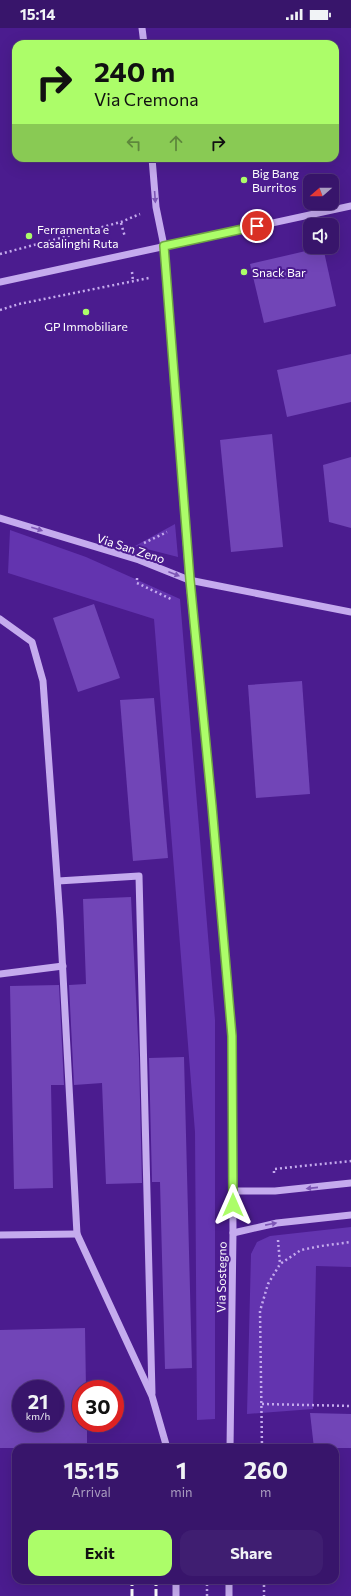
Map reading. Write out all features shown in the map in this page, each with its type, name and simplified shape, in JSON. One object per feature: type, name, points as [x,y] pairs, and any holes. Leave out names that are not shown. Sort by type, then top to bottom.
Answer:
[{"type":"street","points":[[142,28],[144,40]]},
{"type":"street","name":"Via Sostegno","points":[[152,162],[156,207],[164,246],[190,580],[232,1036],[233,1233],[230,1444]]},
{"type":"street","points":[[0,282],[351,206]]},
{"type":"street","name":"Via San Zeno","points":[[0,518],[139,560],[190,580],[351,612]]},
{"type":"street","points":[[0,619],[32,642],[43,681],[58,881],[77,1234],[152,1396],[166,1444]]},
{"type":"street","points":[[58,881],[139,876],[152,1396]]},
{"type":"street","points":[[0,974],[63,966]]},
{"type":"street","points":[[233,1191],[275,1191],[351,1184]]},
{"type":"street","points":[[233,1233],[276,1223],[351,1215]]},
{"type":"street","points":[[0,1235],[77,1234]]},
{"type":"street","points":[[176,1584],[176,1596]]},
{"type":"street","points":[[229,1584],[229,1596]]},
{"type":"path","points":[[0,254],[121,222],[156,207]]},
{"type":"path","points":[[0,310],[19,304],[150,278],[151,286]]},
{"type":"path","points":[[171,530],[141,545],[137,583],[177,601]]},
{"type":"path","points":[[274,1169],[351,1161]]},
{"type":"path","points":[[262,1444],[260,1311],[268,1284],[280,1264],[301,1250],[351,1242]]},
{"type":"path","points":[[262,1404],[351,1406]]},
{"type":"path","points":[[207,1584],[207,1596]]},
{"type":"path","points":[[264,1584],[264,1596]]},
{"type":"shaded area","points":[[175,524],[178,557],[135,546]]},
{"type":"shaded area","points":[[10,530],[86,557],[180,599],[215,1020],[215,1419],[197,1420],[195,1132],[154,619],[8,573]]},
{"type":"shaded area","points":[[351,1227],[351,1267],[316,1266],[313,1409],[247,1414],[251,1254],[257,1242],[270,1236]]},
{"type":"building","points":[[303,252],[303,254],[325,254],[336,306],[264,323],[250,264]]},
{"type":"building","points":[[351,354],[351,402],[287,417],[277,370]]},
{"type":"building","points":[[272,434],[283,547],[231,552],[220,440]]},
{"type":"building","points":[[351,457],[351,528],[329,522],[323,465]]},
{"type":"building","points":[[94,604],[120,678],[78,692],[53,618]]},
{"type":"building","points":[[302,681],[310,794],[256,798],[248,685]]},
{"type":"building","points":[[154,698],[168,858],[133,861],[120,700]]},
{"type":"building","points":[[131,897],[139,1058],[142,1183],[106,1184],[102,1083],[74,1085],[69,985],[86,984],[83,899]]},
{"type":"building","points":[[59,985],[64,1085],[51,1085],[53,1188],[14,1189],[10,986]]},
{"type":"building","points":[[184,1057],[192,1368],[165,1369],[160,1182],[152,1182],[149,1058]]},
{"type":"building","points":[[85,1328],[86,1380],[72,1380],[72,1432],[87,1432],[87,1444],[12,1444],[12,1448],[0,1448],[0,1330]]},
{"type":"building","points":[[310,1413],[351,1414],[351,1448],[339,1448],[339,1444],[314,1444]]},
{"type":"railway","points":[[132,1584],[132,1596]]},
{"type":"railway","points":[[156,1584],[156,1596]]},
{"type":"place","name":"Big Bang Burritos","points":[[244,180]]},
{"type":"place","name":"Ferramenta e casalinghi Ruta","points":[[29,236]]},
{"type":"place","name":"Snack Bar","points":[[244,272]]},
{"type":"place","name":"GP Immobiliare","points":[[86,312]]},
{"type":"route","points":[[233,1205],[232,1036],[190,580],[164,246],[257,226]]}]
